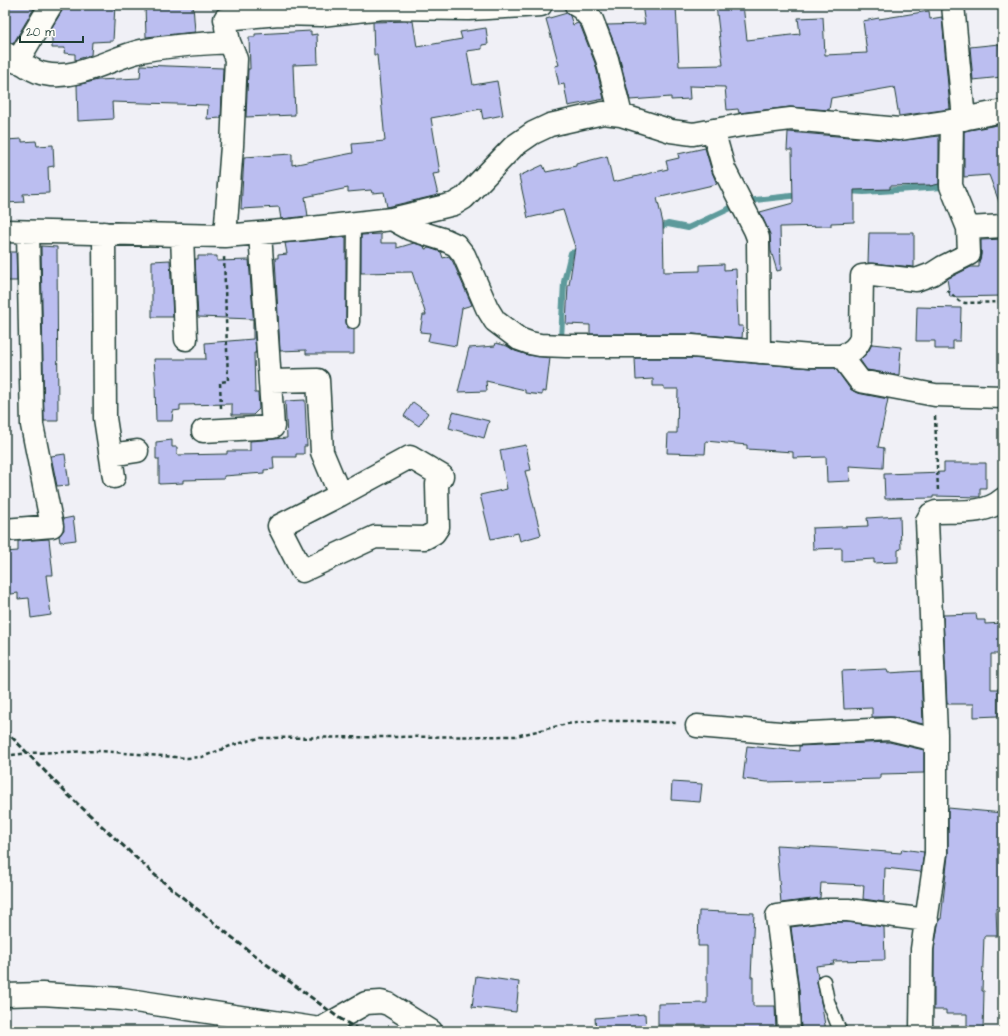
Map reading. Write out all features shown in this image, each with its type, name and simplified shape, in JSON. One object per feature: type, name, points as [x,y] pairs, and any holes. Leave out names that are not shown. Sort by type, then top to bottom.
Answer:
[{"type":"street","points":[[51,5],[11,57],[32,70],[43,74],[55,76],[68,75],[140,52],[177,45],[229,42]]},
{"type":"street","points":[[225,236],[232,146],[236,59],[229,42],[224,12],[321,15],[383,8],[469,9],[541,5]]},
{"type":"street","points":[[576,5],[581,8],[592,20],[607,59],[621,115]]},
{"type":"street","points":[[392,219],[410,230],[445,240],[456,245],[464,255],[487,308],[495,321],[519,339],[530,343],[566,346],[692,346],[811,356],[841,356],[848,354],[859,344],[861,338],[862,276],[872,275],[916,280],[932,274],[943,266],[969,254],[968,228],[951,186],[958,120],[953,5]]},
{"type":"street","points":[[5,232],[225,236],[392,219],[454,204],[464,198],[514,146],[539,130],[550,125],[603,113],[621,115],[682,133],[693,134],[742,124],[791,119],[900,129],[1003,111]]},
{"type":"street","points":[[713,130],[724,169],[758,238],[759,352]]},
{"type":"street","points":[[968,228],[1003,226]]},
{"type":"street","points":[[5,530],[52,526],[32,425],[28,232]]},
{"type":"street","points":[[104,233],[105,418],[114,477]]},
{"type":"street","points":[[212,430],[273,427],[260,233]]},
{"type":"street","points":[[182,235],[186,339]]},
{"type":"street","points":[[841,356],[860,381],[935,395],[1003,397]]},
{"type":"street","points":[[270,381],[318,380],[322,452],[340,495]]},
{"type":"street","points":[[111,455],[137,452]]},
{"type":"street","points":[[410,457],[442,476],[437,484],[438,527],[430,536],[420,538],[375,537],[302,571],[279,526],[340,495],[410,457]]},
{"type":"street","points":[[921,1031],[922,949],[936,853],[936,740],[927,521],[931,514],[938,512],[979,511],[990,508],[1003,500]]},
{"type":"street","points":[[697,726],[792,734],[890,729],[936,740]]},
{"type":"street","points":[[788,1031],[787,992],[777,916],[827,910],[848,910],[927,920]]},
{"type":"street","points":[[5,995],[42,994],[122,1000],[320,1029],[366,1003],[381,1002],[388,1004],[431,1031]]},
{"type":"lane","points":[[353,322],[354,223]]},
{"type":"lane","points":[[824,981],[828,1001],[840,1031]]},
{"type":"path","points":[[212,430],[220,382],[228,381],[224,250],[225,236]]},
{"type":"path","points":[[932,274],[941,285],[962,302],[1003,302]]},
{"type":"path","points":[[935,395],[938,512]]},
{"type":"path","points":[[5,756],[28,753],[100,751],[187,758],[202,757],[234,745],[259,738],[516,736],[567,724],[596,721],[659,722],[697,726]]},
{"type":"building","points":[[5,5],[36,5],[13,44],[5,41]]},
{"type":"building","points":[[63,5],[115,5],[113,41],[92,42],[91,55],[75,60],[75,54],[64,53],[65,48],[52,48],[52,27],[62,11]]},
{"type":"building","points":[[145,5],[193,5],[195,32],[146,37]]},
{"type":"building","points":[[642,5],[676,5],[679,66],[723,65],[716,5],[743,5],[747,40],[800,34],[798,18],[823,17],[825,55],[867,53],[863,21],[929,11],[930,19],[942,17],[950,109],[899,116],[894,87],[831,98],[829,110],[790,107],[739,113],[738,109],[727,110],[725,87],[689,86],[690,99],[671,100],[671,97],[630,100],[619,56],[607,25],[645,24]]},
{"type":"building","points":[[567,13],[570,16],[573,25],[578,23],[581,27],[595,63],[604,99],[568,106],[564,84],[559,85],[555,66],[559,65],[546,19]]},
{"type":"building","points":[[413,21],[417,47],[462,39],[460,32],[486,28],[488,44],[482,45],[482,49],[467,51],[473,85],[497,81],[503,115],[483,119],[481,109],[431,118],[440,173],[433,174],[438,195],[387,207],[384,192],[372,193],[371,190],[348,192],[348,188],[305,197],[308,216],[281,219],[279,207],[241,209],[244,157],[292,154],[292,165],[353,153],[352,144],[385,141],[377,55],[374,55],[373,22]]},
{"type":"building","points":[[311,31],[311,35],[317,34],[318,64],[293,65],[295,115],[246,117],[248,69],[250,69],[249,37],[255,37],[255,34]]},
{"type":"building","points":[[999,44],[1002,77],[973,80],[970,47]]},
{"type":"building","points":[[141,65],[223,68],[221,118],[207,119],[208,105],[112,102],[113,119],[78,121],[77,85],[98,80],[140,78]]},
{"type":"building","points":[[1003,124],[1003,206],[1001,207],[989,175],[964,177],[964,131]]},
{"type":"building","points":[[788,132],[898,141],[939,136],[939,184],[930,186],[890,186],[890,189],[854,190],[854,222],[831,223],[831,226],[780,227],[781,270],[777,271],[771,251],[770,234],[760,212],[793,203],[792,150],[787,150]]},
{"type":"building","points":[[22,139],[22,142],[36,141],[37,146],[53,145],[54,166],[48,167],[49,193],[23,194],[24,202],[5,203],[5,140]]},
{"type":"building","points":[[705,148],[717,184],[657,198],[663,223],[664,272],[700,271],[700,265],[724,264],[724,270],[736,269],[738,326],[743,326],[742,338],[692,334],[590,334],[590,325],[566,324],[568,285],[575,247],[563,210],[528,218],[519,176],[543,165],[546,172],[576,166],[576,164],[607,156],[613,182],[668,169],[666,161],[679,158],[678,154]]},
{"type":"building","points":[[869,233],[914,233],[914,267],[868,263]]},
{"type":"building","points":[[381,234],[381,243],[397,243],[397,248],[414,243],[424,246],[425,249],[429,248],[441,252],[443,258],[449,256],[472,305],[462,308],[456,346],[428,341],[430,333],[420,332],[423,315],[426,315],[412,272],[361,273],[361,235]]},
{"type":"building","points":[[346,237],[346,322],[347,329],[354,329],[354,354],[306,354],[306,350],[280,351],[275,258],[278,258],[278,255],[287,254],[285,243]]},
{"type":"building","points":[[1003,239],[1003,296],[950,297],[947,279],[971,267],[979,267],[981,240]]},
{"type":"building","points":[[41,246],[57,247],[58,421],[44,421]]},
{"type":"building","points":[[5,252],[16,252],[17,281],[5,281]]},
{"type":"building","points":[[198,256],[217,256],[217,261],[249,260],[256,353],[254,353],[255,393],[258,393],[259,409],[253,415],[232,415],[232,404],[180,405],[180,410],[173,411],[172,421],[156,421],[154,359],[206,359],[205,343],[253,339],[253,319],[198,317],[195,259],[198,259]]},
{"type":"building","points":[[170,260],[173,317],[152,317],[152,261]]},
{"type":"building","points":[[917,307],[961,308],[960,341],[953,341],[953,349],[935,349],[935,341],[916,341]]},
{"type":"building","points":[[496,343],[528,355],[550,358],[546,392],[542,391],[542,395],[525,393],[525,390],[486,381],[487,391],[458,392],[469,348],[495,346]]},
{"type":"building","points":[[872,344],[901,347],[899,375],[867,370],[860,360],[868,352]]},
{"type":"building","points":[[635,358],[691,358],[810,368],[835,368],[850,389],[857,393],[888,399],[878,447],[884,448],[883,468],[849,466],[850,481],[827,482],[826,457],[793,458],[793,452],[747,449],[747,445],[706,441],[705,454],[667,453],[668,433],[677,433],[678,389],[664,389],[664,386],[653,386],[653,379],[636,380]]},
{"type":"building","points":[[305,400],[307,446],[304,446],[304,454],[296,454],[296,457],[273,457],[274,469],[264,470],[264,473],[224,476],[224,479],[183,480],[183,483],[159,484],[159,459],[156,459],[156,442],[172,440],[172,447],[177,447],[177,455],[227,454],[227,451],[250,451],[250,441],[287,438],[285,401]]},
{"type":"building","points":[[413,402],[428,413],[419,426],[404,416]]},
{"type":"building","points":[[453,412],[489,421],[484,438],[449,428]]},
{"type":"building","points":[[526,445],[531,470],[525,471],[541,535],[520,541],[518,533],[491,539],[480,495],[507,489],[500,450]]},
{"type":"building","points":[[65,454],[69,485],[57,486],[51,456]]},
{"type":"building","points":[[944,463],[986,463],[986,488],[980,488],[980,497],[933,496],[933,498],[885,499],[884,474],[944,472]]},
{"type":"building","points":[[900,516],[901,549],[898,550],[898,562],[874,563],[874,559],[842,561],[842,548],[813,549],[812,528],[868,526],[867,518]]},
{"type":"building","points":[[73,517],[76,540],[60,542],[59,536],[64,530],[63,519]]},
{"type":"building","points":[[49,539],[53,575],[46,575],[51,615],[31,618],[29,598],[18,599],[18,593],[5,595],[5,552],[18,551],[18,541]]},
{"type":"building","points":[[976,614],[977,620],[985,620],[985,624],[1003,623],[1003,654],[991,654],[991,689],[998,689],[998,716],[974,717],[974,704],[947,704],[943,615]]},
{"type":"building","points":[[887,669],[888,673],[921,671],[923,724],[893,717],[872,717],[872,708],[844,709],[842,671]]},
{"type":"building","points":[[889,742],[924,750],[924,773],[880,774],[880,779],[767,782],[743,779],[747,746],[799,751],[799,746]]},
{"type":"building","points":[[672,782],[702,784],[700,802],[671,800]]},
{"type":"building","points":[[948,808],[1003,813],[1003,909],[996,908],[997,936],[984,936],[982,991],[984,991],[983,1031],[967,1031],[967,1014],[946,1014],[946,1010],[934,1010],[934,950],[939,919],[941,919],[948,855]]},
{"type":"building","points":[[776,845],[901,853],[902,849],[924,852],[921,872],[885,868],[884,902],[863,899],[864,885],[821,883],[820,898],[781,903]]},
{"type":"building","points":[[699,911],[754,913],[751,977],[753,977],[753,1006],[775,1006],[776,1031],[705,1031],[705,1025],[658,1025],[658,1004],[707,1003],[707,946],[698,946]]},
{"type":"building","points":[[828,922],[847,922],[884,927],[885,960],[833,961],[834,964],[816,966],[818,977],[817,982],[826,1031],[801,1031],[799,990],[791,927]]},
{"type":"building","points":[[476,976],[519,982],[516,1012],[472,1007]]},
{"type":"building","points":[[645,1014],[646,1031],[596,1031],[595,1018]]},
{"type":"waterway","points":[[847,191],[864,192],[943,187]]},
{"type":"waterway","points":[[746,201],[800,195]]},
{"type":"waterway","points":[[657,228],[668,224],[688,228],[737,205]]},
{"type":"waterway","points":[[561,339],[564,282],[571,253],[581,251]]},
{"type":"railway","points":[[5,730],[66,793],[156,876],[254,955],[339,1018],[361,1031]]}]
